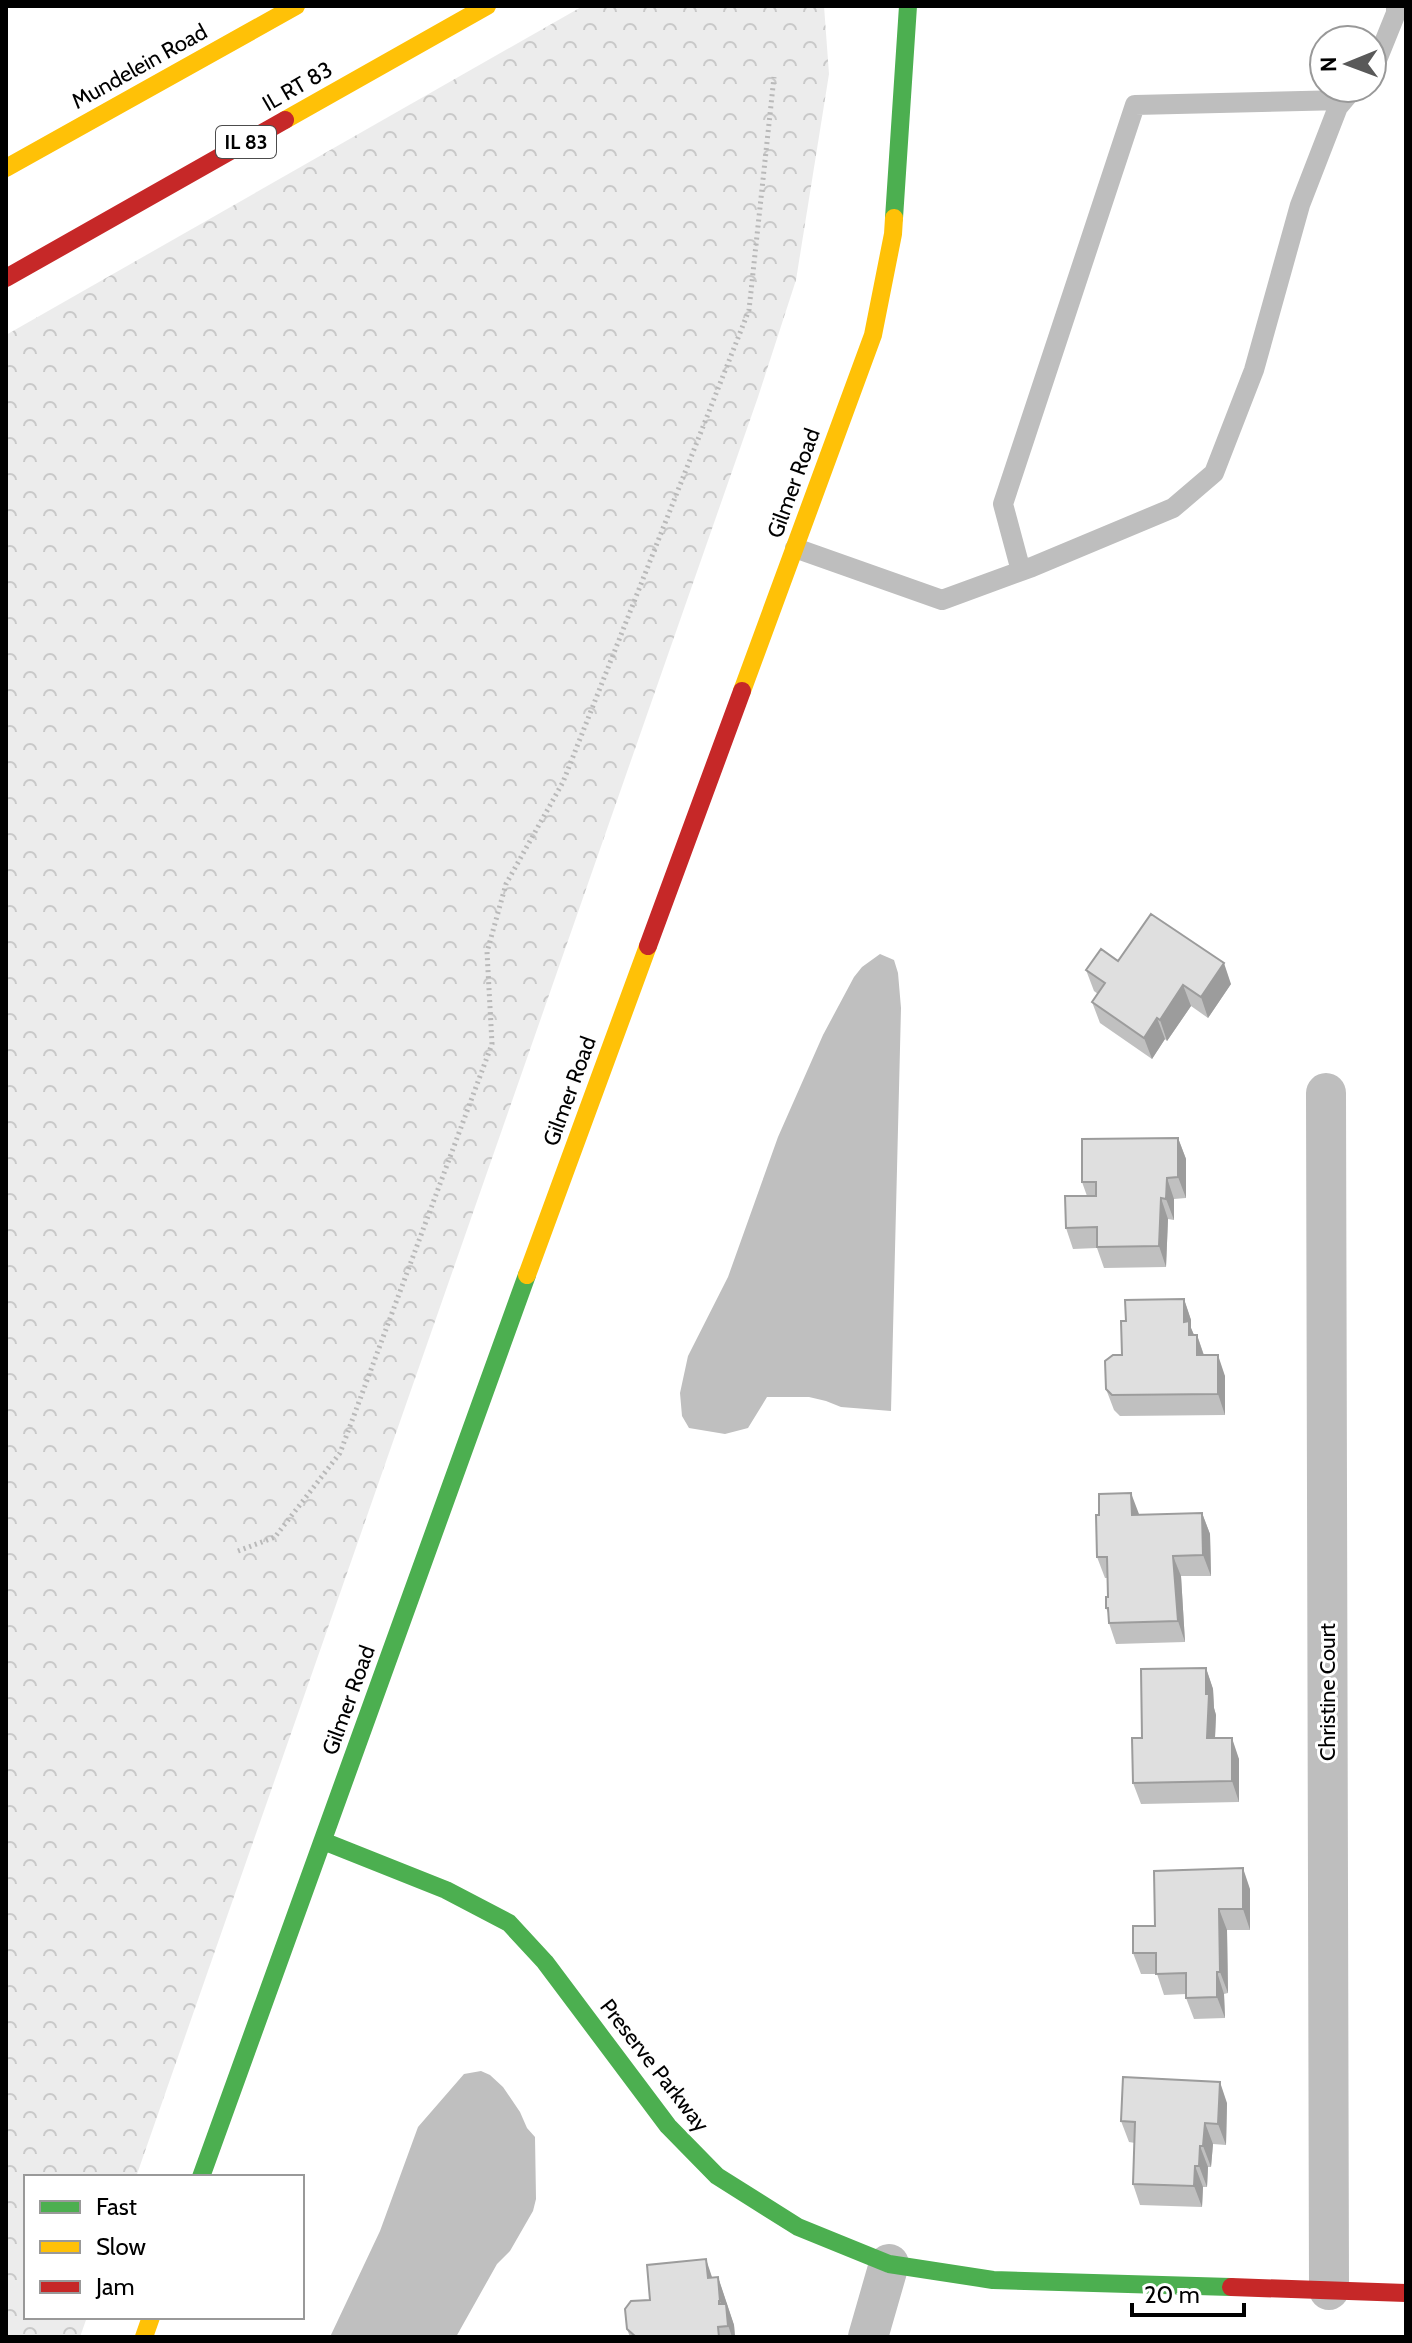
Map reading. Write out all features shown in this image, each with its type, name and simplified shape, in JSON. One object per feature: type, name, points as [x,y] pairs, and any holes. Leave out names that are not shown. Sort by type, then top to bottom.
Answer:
[{"type":"street","name":"Mundelein Road","points":[[6,168],[296,6]]},
{"type":"street","name":"IL RT 83","points":[[6,278],[487,6]]},
{"type":"street","name":"Gilmer Road","points":[[202,2175],[548,1217],[873,335],[893,234],[908,6]]},
{"type":"street","name":"Christine Court","points":[[1326,1093],[1329,2290]]},
{"type":"street","name":"Preserve Parkway","points":[[323,1841],[446,1890],[509,1923],[545,1962],[668,2126],[717,2176],[798,2227],[889,2264],[993,2280],[1406,2293]]},
{"type":"street","points":[[868,2337],[889,2264]]},
{"type":"lane","points":[[1388,33],[1396,6]]},
{"type":"lane","points":[[1021,571],[1003,504],[1135,105],[1308,96]]},
{"type":"lane","points":[[795,548],[942,600],[1173,508],[1214,473],[1254,370],[1300,205],[1341,104]]},
{"type":"path","points":[[238,1551],[275,1537],[340,1453],[492,1044],[487,952],[506,884],[563,782],[749,310],[774,77]]},
{"type":"green space","points":[[583,6],[824,6],[829,74],[796,280],[758,397],[137,2175],[24,2175],[24,2319],[86,2319],[80,2337],[6,2337],[6,335]]},
{"type":"shaded area","points":[[880,954],[894,960],[901,1008],[891,1411],[841,1407],[809,1397],[767,1397],[748,1428],[725,1434],[689,1428],[682,1416],[680,1393],[688,1356],[728,1277],[778,1137],[823,1035],[854,977]]},
{"type":"shaded area","points":[[481,2071],[503,2087],[535,2137],[536,2199],[533,2211],[510,2251],[497,2264],[456,2337],[330,2337],[380,2231],[418,2127],[464,2074]]},
{"type":"building","points":[[1151,914],[1224,963],[1201,997],[1183,985],[1144,1038],[1092,1002],[1105,983],[1086,970],[1101,949],[1118,961]]},
{"type":"building","points":[[1178,1138],[1178,1177],[1167,1178],[1166,1199],[1161,1198],[1159,1246],[1097,1247],[1097,1227],[1066,1228],[1065,1196],[1096,1196],[1096,1182],[1082,1182],[1082,1139]]},
{"type":"building","points":[[1184,1299],[1184,1322],[1189,1321],[1189,1335],[1197,1335],[1197,1355],[1218,1355],[1218,1394],[1112,1395],[1106,1389],[1105,1361],[1113,1355],[1122,1355],[1121,1321],[1126,1321],[1125,1300]]},
{"type":"building","points":[[1131,1493],[1132,1515],[1202,1513],[1203,1555],[1173,1556],[1178,1621],[1109,1623],[1106,1608],[1107,1557],[1097,1557],[1099,1494]]},
{"type":"building","points":[[1206,1668],[1206,1694],[1209,1694],[1207,1738],[1232,1738],[1232,1781],[1133,1783],[1132,1738],[1142,1738],[1141,1669]]},
{"type":"building","points":[[1243,1868],[1243,1909],[1219,1909],[1220,1972],[1217,1972],[1217,1997],[1186,1998],[1186,1973],[1156,1974],[1156,1953],[1133,1953],[1133,1926],[1155,1926],[1154,1871]]},
{"type":"building","points":[[1123,2077],[1220,2082],[1218,2124],[1205,2123],[1199,2166],[1195,2166],[1194,2186],[1133,2184],[1135,2122],[1121,2121]]},
{"type":"building","points":[[706,2259],[708,2278],[718,2277],[719,2304],[726,2304],[728,2326],[718,2327],[719,2337],[636,2337],[627,2329],[625,2309],[631,2301],[650,2300],[647,2265]]},
{"type":"traffic: fast","points":[[894,218],[908,6]]},
{"type":"traffic: fast","points":[[202,2175],[527,1275]]},
{"type":"traffic: fast","points":[[323,1841],[446,1890],[509,1923],[545,1962],[668,2126],[717,2176],[798,2227],[889,2264],[993,2280],[1231,2287]]},
{"type":"traffic: slow","points":[[6,168],[296,6]]},
{"type":"traffic: slow","points":[[285,120],[487,6]]},
{"type":"traffic: slow","points":[[742,691],[873,335],[894,218]]},
{"type":"traffic: slow","points":[[527,1275],[648,946]]},
{"type":"traffic: slow","points":[[144,2337],[150,2319]]},
{"type":"traffic: jam","points":[[6,278],[285,120]]},
{"type":"traffic: jam","points":[[648,946],[742,691]]},
{"type":"traffic: jam","points":[[1231,2287],[1406,2293]]}]
